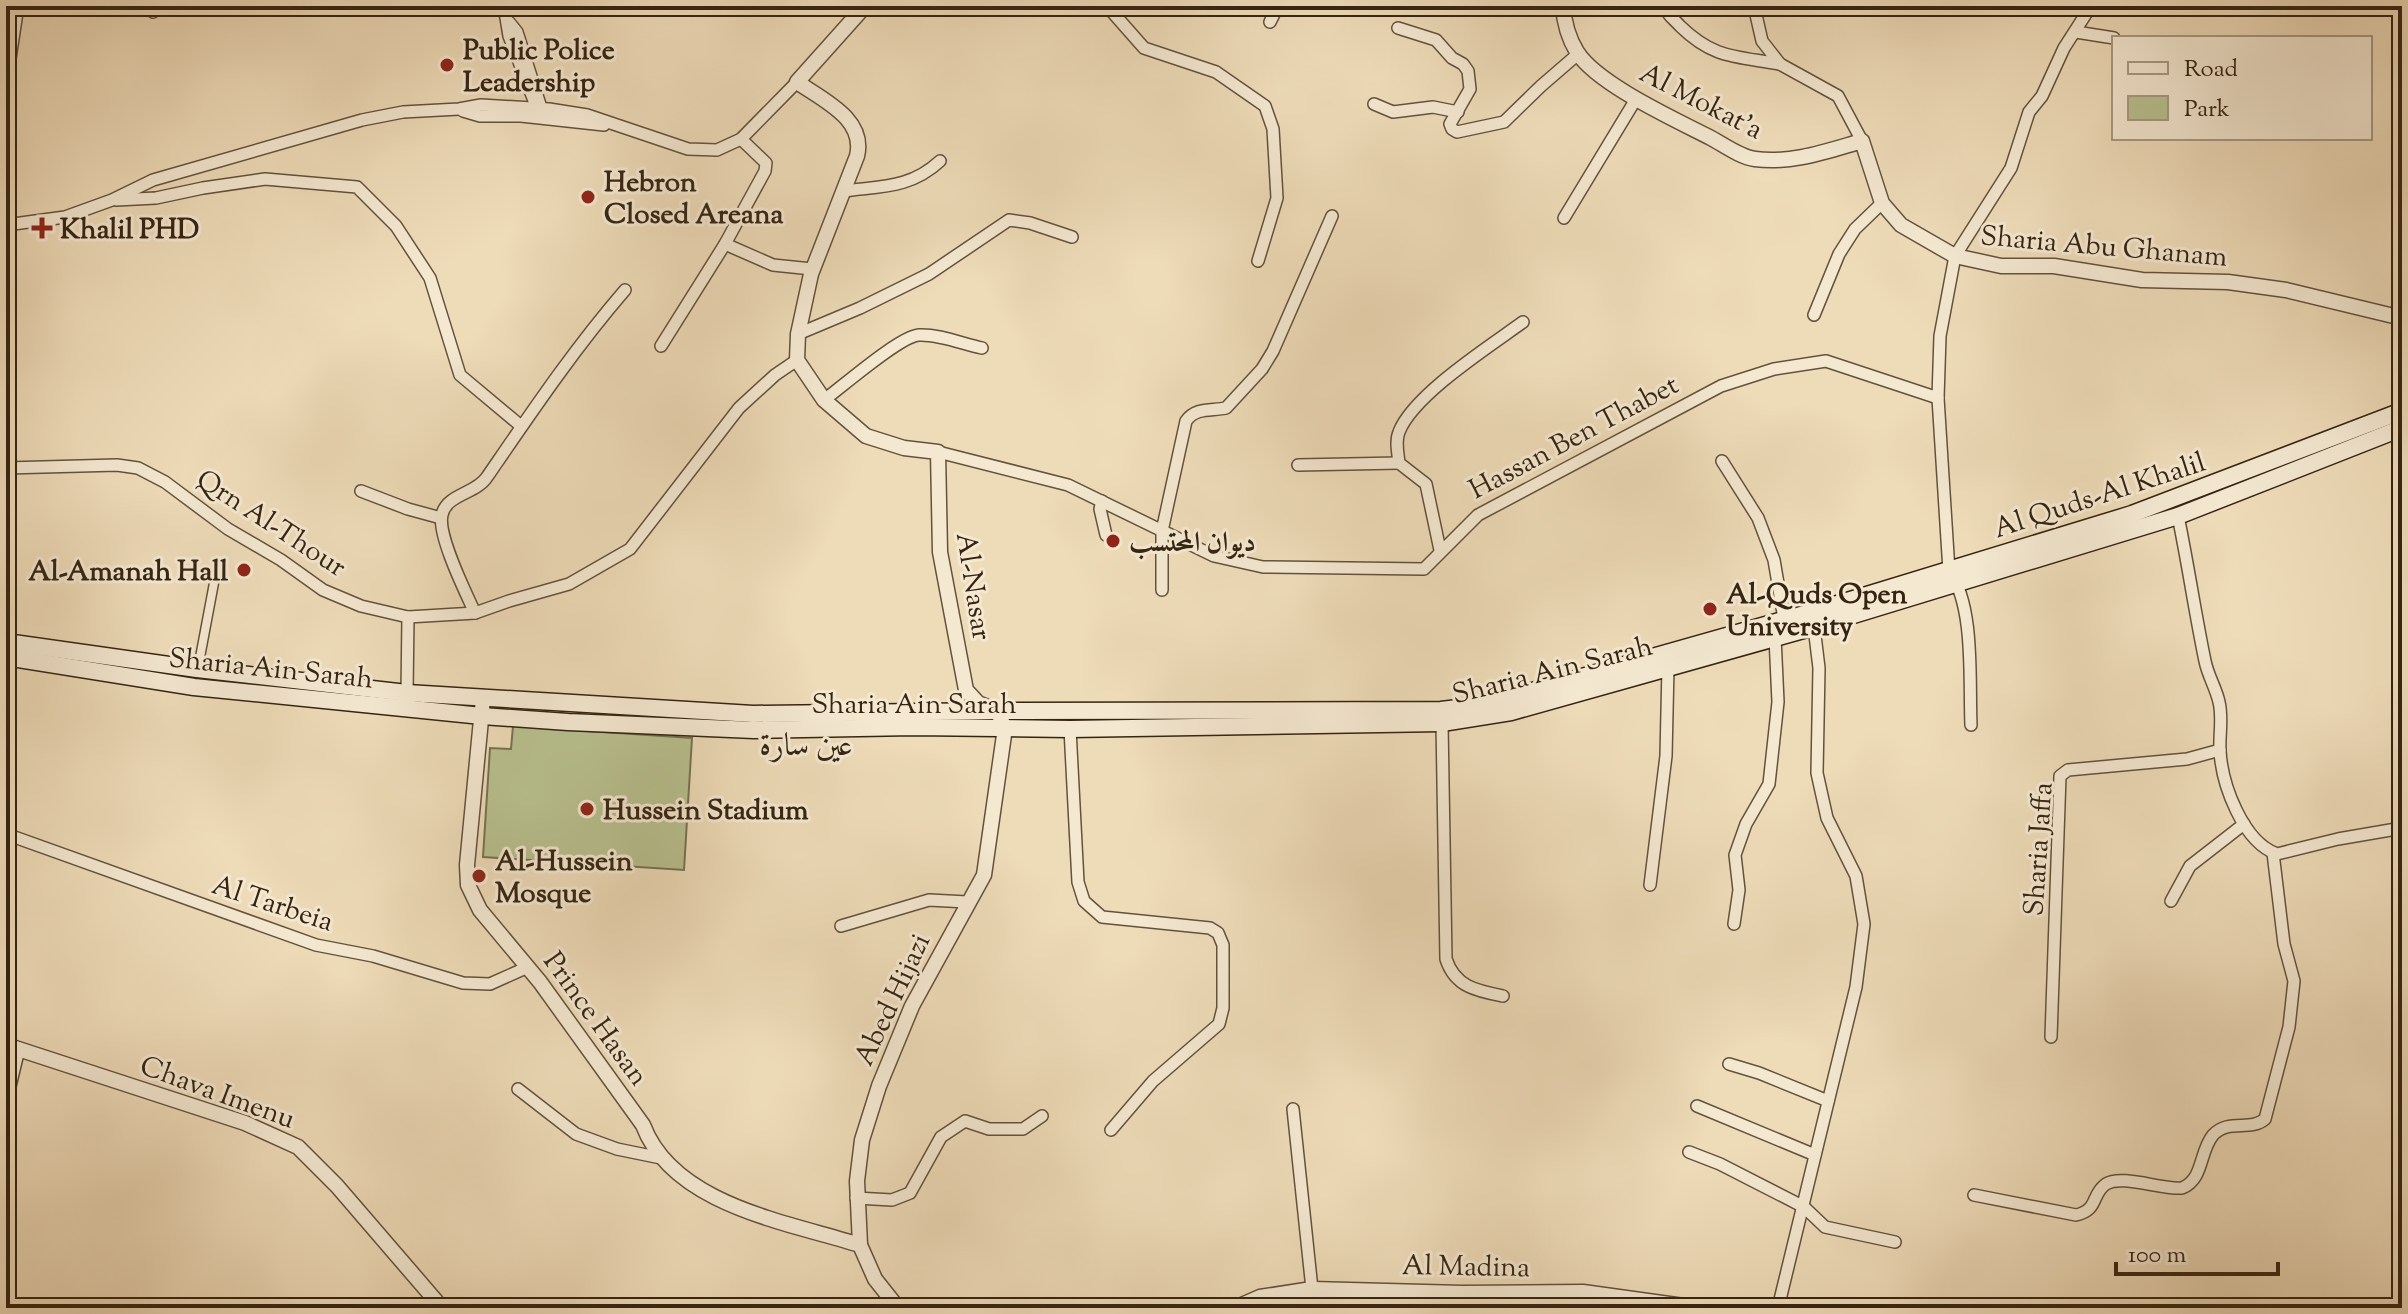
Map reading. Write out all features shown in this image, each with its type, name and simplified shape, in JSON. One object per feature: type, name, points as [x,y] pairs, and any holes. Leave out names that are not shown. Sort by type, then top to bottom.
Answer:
[{"type":"main road","name":"Al Quds-Al Khalil","points":[[1954,577],[2132,514],[2402,411]]},
{"type":"main road","name":"Al Quds-Al Khalil","points":[[1811,620],[2178,516],[2402,428]]},
{"type":"main road","name":"Sharia Ain Sarah","points":[[6,642],[197,669],[407,693],[483,707],[753,714],[1407,712],[1464,708],[1554,686],[1784,619],[1811,620]]},
{"type":"main road","name":"Sharia Ain Sarah","points":[[6,657],[194,687],[754,730],[1442,723],[1511,712],[1775,637],[1811,620]]},
{"type":"street","points":[[6,85],[18,6]]},
{"type":"street","points":[[504,6],[509,36],[541,112]]},
{"type":"street","points":[[6,225],[65,217],[112,200],[153,180],[362,120],[403,112],[459,109],[480,116],[541,112],[589,125],[610,125],[704,152],[729,146],[741,139],[797,82],[865,6]]},
{"type":"street","points":[[1107,6],[1144,48],[1216,72],[1265,106],[1273,129],[1277,198],[1258,261]]},
{"type":"street","points":[[1270,22],[1278,6]]},
{"type":"street","points":[[1398,28],[1436,40],[1465,66],[1470,77],[1470,89],[1450,126],[1456,132],[1504,122],[1578,54],[1563,6]]},
{"type":"street","points":[[1664,6],[1666,12],[1693,38],[1716,53],[1780,64],[1838,96],[1862,141]]},
{"type":"street","points":[[1754,6],[1762,41],[1780,64]]},
{"type":"street","points":[[1971,725],[1966,606],[1954,577],[1938,398],[1940,336],[1955,256],[2011,168],[2029,112],[2042,96],[2064,48],[2091,6]]},
{"type":"street","points":[[2076,32],[2112,38]]},
{"type":"street","name":"Al Mokat'a","points":[[1578,54],[1636,99],[1750,158],[1779,161],[1807,157],[1862,141]]},
{"type":"street","points":[[797,82],[852,123],[858,151],[812,269],[798,334],[797,360]]},
{"type":"street","points":[[1564,218],[1636,99]]},
{"type":"street","points":[[1374,104],[1393,112],[1433,107],[1458,112]]},
{"type":"street","points":[[6,125],[9,131],[6,159]]},
{"type":"street","points":[[661,346],[725,244],[765,171],[766,163],[759,153],[741,139]]},
{"type":"street","name":"Sharia Abu Ghanam","points":[[1862,141],[1882,203],[1901,225],[1955,256],[2001,266],[2042,265],[2142,280],[2228,282],[2257,286],[2402,318]]},
{"type":"street","points":[[844,191],[906,184],[940,161]]},
{"type":"street","points":[[112,200],[156,198],[265,179],[357,187],[396,226],[430,278],[460,375],[521,426]]},
{"type":"street","points":[[1814,315],[1839,254],[1855,229],[1882,203]]},
{"type":"street","points":[[1162,590],[1162,531],[1186,421],[1191,414],[1200,410],[1226,408],[1262,369],[1332,216]]},
{"type":"street","points":[[798,334],[929,274],[1009,220],[1030,223],[1072,237]]},
{"type":"street","points":[[725,244],[773,265],[812,269]]},
{"type":"street","points":[[475,613],[451,555],[441,518],[449,503],[484,482],[589,332],[625,290]]},
{"type":"street","points":[[1399,463],[1397,436],[1406,417],[1451,376],[1523,322]]},
{"type":"street","points":[[824,400],[883,355],[914,336],[925,335],[982,348]]},
{"type":"street","name":"Hassan Ben Thabet","points":[[797,360],[824,400],[866,436],[904,448],[938,452],[1068,485],[1214,556],[1263,567],[1424,569],[1478,515],[1721,386],[1774,369],[1826,361],[1938,398]]},
{"type":"street","name":"Qrn Al-Thour","points":[[6,468],[118,465],[148,471],[228,529],[281,560],[323,590],[361,606],[408,617],[475,613],[569,584],[630,549],[739,408],[766,382],[797,360]]},
{"type":"street","name":"Al-Nasar","points":[[938,452],[940,552],[966,690],[978,703],[997,711]]},
{"type":"street","points":[[1722,461],[1758,518],[1774,560],[1784,619]]},
{"type":"street","points":[[1298,465],[1399,463],[1426,484],[1440,550]]},
{"type":"street","points":[[361,491],[441,518]]},
{"type":"street","points":[[1102,501],[1100,509],[1106,535]]},
{"type":"street","points":[[2178,516],[2205,665],[2219,702],[2220,750],[2229,790],[2244,824],[2258,843],[2273,853],[2287,853],[2338,839],[2402,828]]},
{"type":"street","points":[[197,669],[214,583]]},
{"type":"street","points":[[407,693],[408,617]]},
{"type":"street","points":[[1778,1308],[1856,987],[1864,924],[1856,876],[1827,818],[1817,773],[1819,668],[1811,620]]},
{"type":"street","points":[[1734,924],[1739,890],[1735,855],[1746,824],[1769,784],[1771,772],[1778,702],[1775,637]]},
{"type":"street","points":[[1650,885],[1666,756],[1668,667]]},
{"type":"street","name":"Prince Hasan","points":[[483,707],[467,865],[468,885],[480,910],[528,967],[643,1125],[661,1158],[696,1188],[729,1205],[860,1245]]},
{"type":"street","points":[[997,711],[1005,728]]},
{"type":"street","points":[[1442,723],[1446,959],[1452,973],[1462,984],[1475,991],[1503,996]]},
{"type":"street","name":"Abed Hijazi","points":[[898,1308],[875,1279],[860,1245],[856,1198],[862,1140],[879,1086],[912,1006],[984,875],[1005,728]]},
{"type":"street","points":[[1070,729],[1078,882],[1084,901],[1102,917],[1210,928],[1218,933],[1223,942],[1223,1008],[1219,1024],[1153,1081],[1111,1130]]},
{"type":"street","name":"Sharia Jaffa","points":[[2051,1037],[2060,776],[2068,770],[2187,759],[2220,750]]},
{"type":"street","points":[[2171,901],[2190,866],[2244,824]]},
{"type":"street","name":"Al Tarbeia","points":[[6,834],[316,945],[373,956],[463,983],[490,984],[528,967]]},
{"type":"street","points":[[1974,1195],[2076,1215],[2090,1209],[2100,1190],[2112,1182],[2182,1188],[2196,1177],[2209,1141],[2218,1131],[2230,1125],[2256,1125],[2265,1119],[2289,1027],[2294,981],[2284,944],[2273,853]]},
{"type":"street","points":[[841,926],[929,900],[967,902]]},
{"type":"street","points":[[6,1103],[13,1047]]},
{"type":"street","name":"Chava Imenu","points":[[13,1047],[245,1123],[298,1147],[337,1186],[442,1308]]},
{"type":"street","points":[[1729,1064],[1828,1101]]},
{"type":"street","points":[[518,1089],[576,1134],[617,1149],[661,1158]]},
{"type":"street","points":[[1697,1106],[1815,1155]]},
{"type":"street","points":[[1293,1109],[1312,1289]]},
{"type":"street","points":[[856,1198],[892,1200],[910,1193],[941,1137],[965,1121],[989,1129],[1023,1129],[1042,1116]]},
{"type":"street","points":[[1689,1152],[1720,1164],[1804,1207],[1825,1227],[1895,1242]]},
{"type":"street","name":"Al Madina","points":[[1235,1308],[1260,1297],[1312,1289],[1583,1292],[1698,1308]]},
{"type":"street","name":"Al Madina","points":[[1266,1308],[1317,1299],[1432,1306],[1608,1308]]},
{"type":"street","points":[[58,1308],[118,1308]]},
{"type":"green space","name":"Hussein Stadium","points":[[513,726],[692,738],[684,870],[483,857],[490,748],[511,749]]},
{"type":"place","name":"Public Police Leadership","points":[[447,65]]},
{"type":"place","name":"Hebron Closed Areana","points":[[588,197]]},
{"type":"place","name":"Khalil PHD","points":[[42,228]]},
{"type":"place","name":"ديوان المحتسب","points":[[1113,541]]},
{"type":"place","name":"Al-Amanah Hall","points":[[244,570]]},
{"type":"place","name":"Al-Quds Open University","points":[[1710,609]]},
{"type":"place","name":"Hussein Stadium","points":[[587,809]]},
{"type":"place","name":"Al-Hussein Mosque","points":[[479,876]]},
{"type":"district","name":"عين سارة","points":[[806,744]]}]
